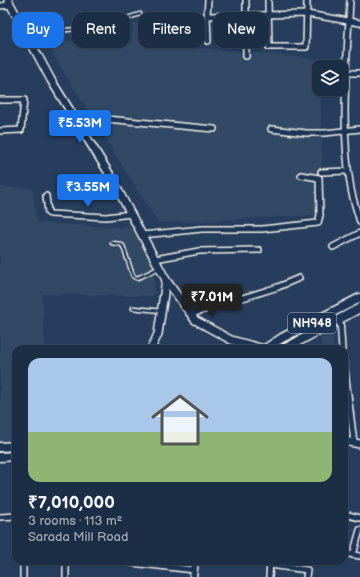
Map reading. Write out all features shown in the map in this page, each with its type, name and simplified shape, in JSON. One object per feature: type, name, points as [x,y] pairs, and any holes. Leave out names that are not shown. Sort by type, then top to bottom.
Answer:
[{"type":"highway","name":"NH948","points":[[271,345],[360,298]]},
{"type":"highway","name":"NH948","points":[[291,345],[360,308]]},
{"type":"highway","points":[[0,448],[12,446]]},
{"type":"highway","points":[[0,457],[12,456]]},
{"type":"main road","points":[[9,2],[14,12]]},
{"type":"main road","points":[[34,48],[51,80],[110,175],[166,280],[195,320],[231,340],[250,345]]},
{"type":"main road","points":[[153,345],[158,334],[166,280]]},
{"type":"street","points":[[208,0],[208,41]]},
{"type":"street","points":[[246,0],[246,12]]},
{"type":"street","points":[[268,0],[268,12]]},
{"type":"street","points":[[269,47],[306,47],[307,0]]},
{"type":"street","points":[[346,60],[350,0]]},
{"type":"street","points":[[0,6],[9,2]]},
{"type":"street","points":[[269,14],[307,14],[360,23]]},
{"type":"street","points":[[207,16],[213,16]]},
{"type":"street","points":[[246,48],[246,56]]},
{"type":"street","points":[[348,74],[360,73]]},
{"type":"street","points":[[345,96],[345,130],[348,171],[351,190],[360,222]]},
{"type":"street","points":[[0,100],[24,100],[21,130],[0,131]]},
{"type":"street","points":[[74,116],[214,129]]},
{"type":"street","points":[[271,129],[306,132],[360,129]]},
{"type":"street","points":[[321,172],[348,171]]},
{"type":"street","points":[[142,235],[202,229],[262,229],[318,222],[320,215],[319,178],[302,175]]},
{"type":"street","points":[[46,196],[48,213],[50,214],[106,217],[131,214]]},
{"type":"street","points":[[333,247],[360,233]]},
{"type":"street","points":[[155,259],[198,251],[259,250]]},
{"type":"street","points":[[191,314],[278,287],[299,278]]},
{"type":"street","points":[[340,319],[342,345]]},
{"type":"street","points":[[348,387],[357,443]]},
{"type":"street","points":[[348,515],[360,518]]},
{"type":"street","points":[[0,517],[12,516]]},
{"type":"street","points":[[353,554],[360,530]]},
{"type":"street","points":[[348,553],[360,556]]},
{"type":"street","points":[[22,577],[23,565]]},
{"type":"street","points":[[66,565],[66,577]]},
{"type":"street","points":[[143,565],[193,574]]},
{"type":"street","points":[[269,577],[270,565]]},
{"type":"street","points":[[281,565],[307,570],[306,577]]},
{"type":"lane","points":[[64,31],[80,30],[122,21],[138,15]]},
{"type":"lane","points":[[112,243],[123,246],[133,276],[136,278],[159,267]]},
{"type":"lane","points":[[133,308],[161,311]]},
{"type":"shaded area","points":[[134,23],[138,23],[138,48],[199,48],[319,59],[312,60],[312,96],[320,96],[324,215],[158,223],[49,48],[64,48],[64,41],[72,41],[72,48],[130,48]]},
{"type":"shaded area","points":[[0,187],[32,188],[37,223],[132,228],[154,262],[154,296],[42,294],[45,345],[12,345],[12,444],[0,446]]},
{"type":"shaded area","points":[[320,335],[333,335],[333,345],[321,345]]}]
